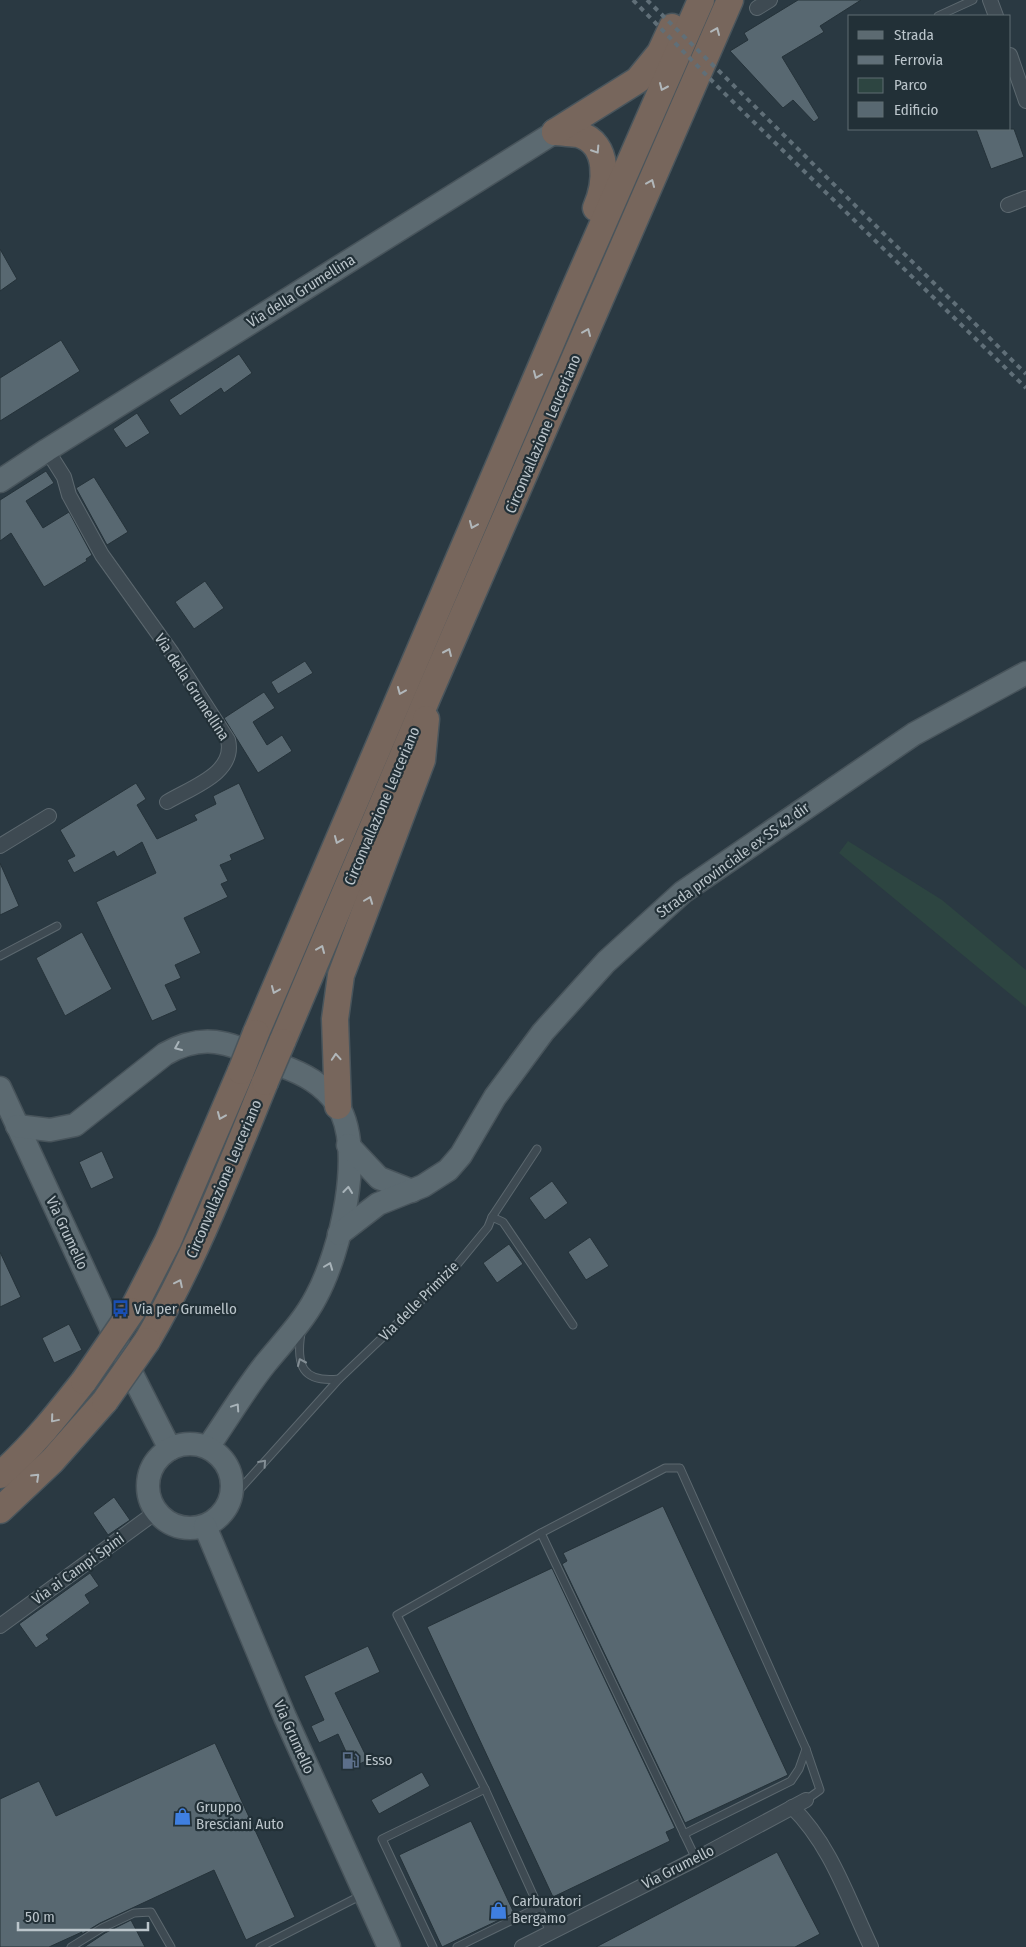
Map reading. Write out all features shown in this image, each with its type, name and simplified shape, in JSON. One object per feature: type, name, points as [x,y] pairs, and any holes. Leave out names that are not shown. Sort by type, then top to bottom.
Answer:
[{"type":"highway","points":[[555,132],[638,80],[660,53],[684,0]]},
{"type":"highway","name":"Circonvallazione Leuceriano","points":[[0,1475],[18,1459],[55,1418],[84,1380],[132,1311],[168,1241],[570,298],[701,0]]},
{"type":"highway","name":"Circonvallazione Leuceriano","points":[[0,1510],[52,1461],[105,1401],[147,1341],[177,1286],[202,1234],[428,696],[730,0]]},
{"type":"highway","points":[[555,132],[579,135],[587,139],[598,152],[605,172],[598,203],[568,268],[570,298]]},
{"type":"highway","points":[[338,1106],[335,1019],[341,975],[422,760],[428,696]]},
{"type":"main road","name":"Via della Grumellina","points":[[0,481],[555,132]]},
{"type":"main road","name":"Strada provinciale ex SS 42 dir","points":[[339,1234],[378,1204],[437,1180],[448,1170],[461,1155],[495,1097],[543,1032],[606,962],[655,915],[683,892],[914,734],[1026,673]]},
{"type":"main road","points":[[17,1126],[50,1130],[75,1125],[164,1054],[179,1046],[197,1040],[226,1044],[299,1072],[326,1090],[338,1106],[346,1130],[350,1178],[339,1234],[316,1298],[285,1342],[265,1363],[208,1447]]},
{"type":"main road","name":"Via Grumello","points":[[0,1088],[134,1378],[170,1449]]},
{"type":"main road","points":[[348,1145],[378,1178],[412,1191]]},
{"type":"main road","points":[[182,1444],[208,1447],[219,1454],[226,1464],[233,1487],[230,1499],[220,1515],[205,1526],[188,1528],[176,1526],[156,1512],[148,1490],[153,1466],[170,1449],[182,1444]]},
{"type":"main road","name":"Via Grumello","points":[[205,1526],[285,1717],[389,1947]]},
{"type":"street","points":[[757,8],[770,0]]},
{"type":"street","points":[[990,0],[996,15]]},
{"type":"street","points":[[1011,58],[1026,101]]},
{"type":"street","points":[[1008,205],[1026,198]]},
{"type":"street","name":"Via della Grumellina","points":[[47,450],[64,477],[69,495],[102,555],[172,653],[228,740],[231,751],[228,761],[222,770],[167,802]]},
{"type":"street","points":[[0,846],[49,816]]},
{"type":"street","name":"Via ai Campi Spini","points":[[0,1626],[156,1512]]},
{"type":"street","name":"Via Grumello","points":[[522,1947],[696,1859],[806,1800]]},
{"type":"street","points":[[792,1807],[809,1823],[822,1842],[871,1947]]},
{"type":"lane","points":[[940,15],[973,0]]},
{"type":"lane","points":[[0,956],[57,926]]},
{"type":"lane","name":"Via delle Primizie","points":[[230,1499],[339,1378],[451,1272],[488,1227],[492,1217],[537,1149]]},
{"type":"lane","points":[[492,1217],[503,1222],[573,1325]]},
{"type":"lane","points":[[303,1316],[298,1353],[300,1364],[307,1373],[318,1380],[339,1378]]},
{"type":"lane","points":[[550,1932],[485,1789],[397,1615],[542,1533],[665,1468],[680,1468],[806,1749],[820,1790],[806,1800]]},
{"type":"lane","points":[[542,1533],[696,1859]]},
{"type":"lane","points":[[684,1834],[791,1781],[799,1770],[806,1749]]},
{"type":"lane","points":[[433,1947],[382,1839],[485,1789]]},
{"type":"lane","points":[[260,1947],[364,1894]]},
{"type":"lane","points":[[457,1947],[539,1907]]},
{"type":"lane","points":[[71,1947],[102,1928],[134,1912],[151,1912],[172,1947]]},
{"type":"green space","points":[[848,841],[942,900],[1026,970],[1026,1007],[839,853]]},
{"type":"building","points":[[798,0],[861,0],[820,26],[824,32],[782,57],[819,118],[814,122],[793,100],[783,108],[730,51],[748,40],[744,33]]},
{"type":"building","points":[[1014,129],[1024,157],[991,169],[976,130]]},
{"type":"building","points":[[0,249],[17,279],[0,291]]},
{"type":"building","points":[[61,340],[80,371],[0,421],[0,378]]},
{"type":"building","points":[[239,354],[252,373],[224,393],[221,388],[180,416],[169,400]]},
{"type":"building","points":[[137,413],[150,433],[126,448],[113,429]]},
{"type":"building","points":[[46,471],[54,483],[26,501],[43,528],[69,512],[92,555],[86,559],[87,561],[44,587],[11,533],[0,541],[0,500]]},
{"type":"building","points":[[94,477],[128,532],[107,545],[76,488]]},
{"type":"building","points":[[205,581],[224,608],[194,629],[175,602]]},
{"type":"building","points":[[305,661],[313,673],[278,694],[271,682]]},
{"type":"building","points":[[264,692],[275,708],[253,722],[267,745],[282,735],[292,751],[258,773],[224,718]]},
{"type":"building","points":[[136,783],[146,799],[137,805],[157,839],[197,820],[194,815],[216,804],[213,796],[239,783],[265,839],[230,855],[232,860],[220,865],[228,881],[221,884],[228,897],[184,918],[201,953],[175,965],[181,978],[165,985],[177,1010],[152,1021],[96,902],[156,873],[142,842],[117,857],[114,851],[74,873],[67,860],[75,856],[60,830]]},
{"type":"building","points":[[0,863],[19,906],[0,915]]},
{"type":"building","points":[[82,932],[112,989],[65,1016],[36,958]]},
{"type":"building","points":[[102,1151],[114,1178],[91,1189],[79,1162]]},
{"type":"building","points":[[552,1181],[568,1203],[545,1220],[529,1198]]},
{"type":"building","points":[[590,1237],[609,1266],[586,1280],[568,1252]]},
{"type":"building","points":[[509,1244],[523,1264],[497,1283],[483,1263]]},
{"type":"building","points":[[0,1252],[21,1297],[0,1307]]},
{"type":"building","points":[[69,1324],[82,1350],[54,1363],[42,1338]]},
{"type":"building","points":[[114,1497],[130,1520],[108,1535],[93,1513]]},
{"type":"building","points":[[663,1506],[788,1775],[685,1823],[562,1564],[567,1561],[563,1553]]},
{"type":"building","points":[[552,1568],[675,1828],[666,1832],[670,1841],[553,1897],[427,1627]]},
{"type":"building","points":[[90,1573],[99,1586],[85,1595],[90,1603],[46,1635],[49,1639],[36,1648],[19,1624]]},
{"type":"building","points":[[368,1646],[380,1672],[335,1693],[368,1760],[353,1767],[338,1734],[319,1743],[311,1726],[324,1720],[304,1676]]},
{"type":"building","points":[[215,1743],[295,1917],[246,1940],[214,1870],[100,1923],[82,1934],[82,1932],[49,1947],[0,1947],[0,1799],[39,1781],[56,1816]]},
{"type":"building","points":[[422,1772],[430,1786],[379,1814],[371,1800]]},
{"type":"building","points":[[471,1821],[514,1913],[442,1947],[399,1855]]},
{"type":"building","points":[[777,1852],[820,1934],[795,1947],[596,1947]]},
{"type":"building","points":[[131,1920],[145,1947],[84,1947],[105,1933]]},
{"type":"railway","points":[[633,0],[718,87],[1026,388]]},
{"type":"railway","points":[[647,0],[1026,374]]},
{"type":"place","name":"Via per Grumello","points":[[120,1309]]},
{"type":"place","name":"Esso","points":[[351,1760]]},
{"type":"place","name":"Gruppo Bresciani Auto","points":[[182,1816]]},
{"type":"place","name":"Carburatori Bergamo","points":[[498,1910]]}]
